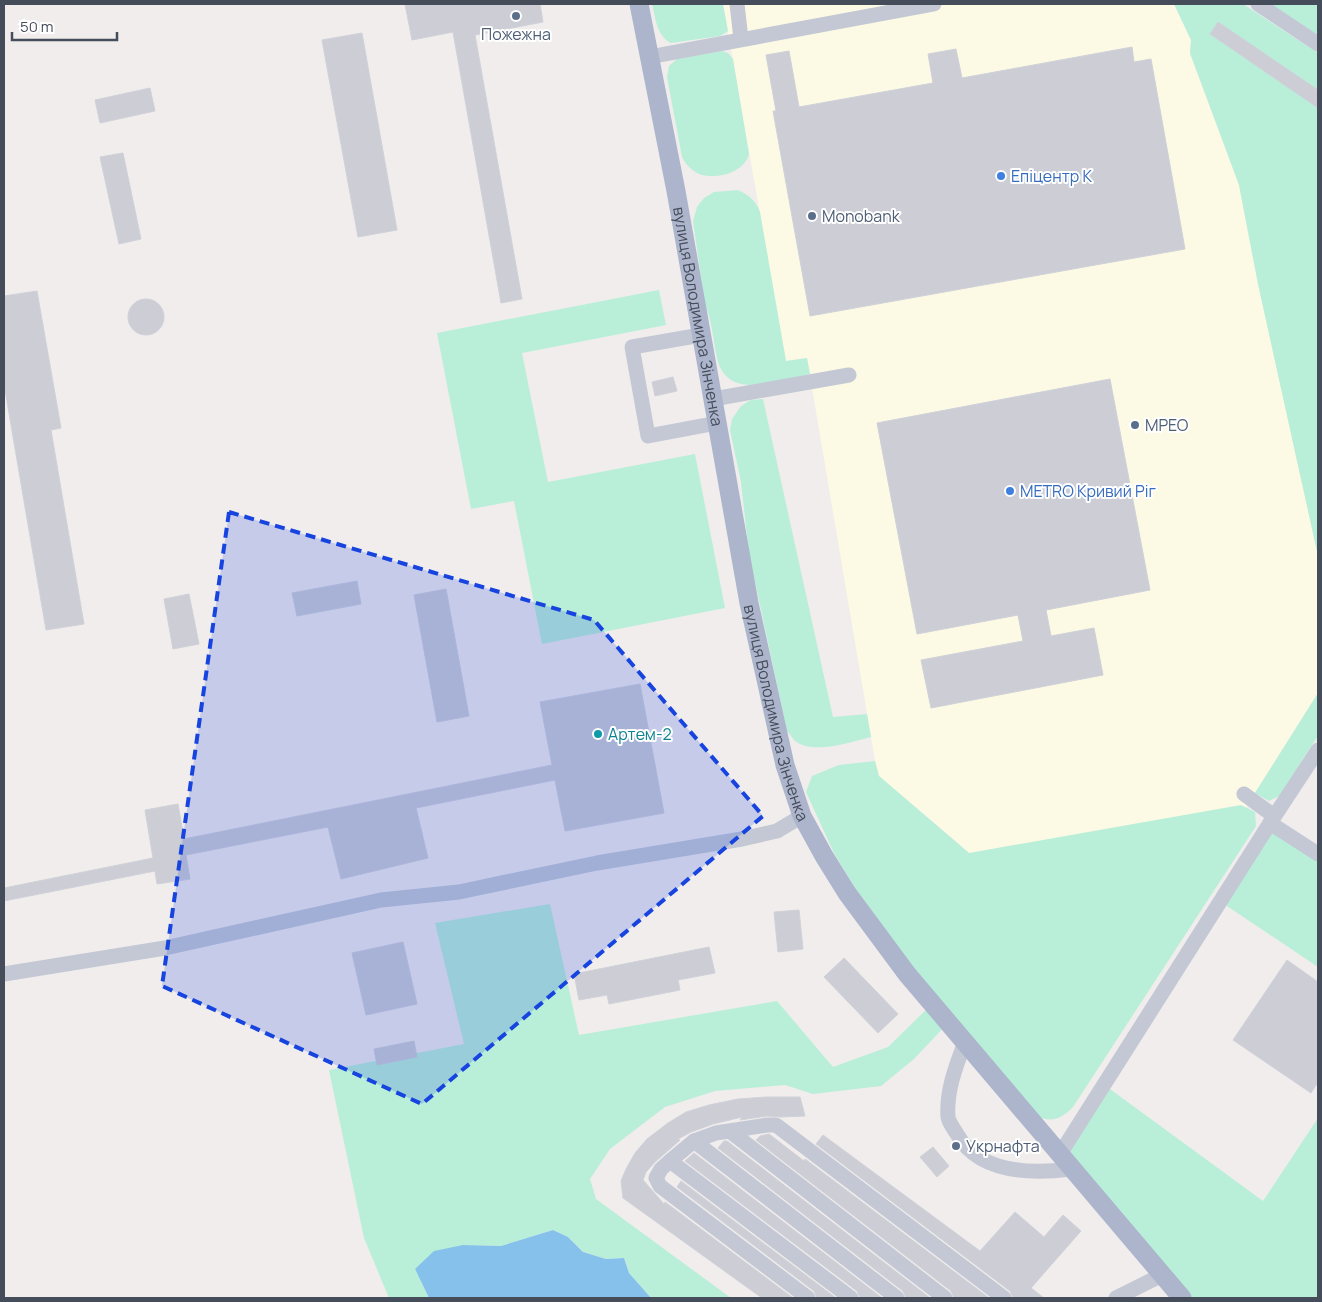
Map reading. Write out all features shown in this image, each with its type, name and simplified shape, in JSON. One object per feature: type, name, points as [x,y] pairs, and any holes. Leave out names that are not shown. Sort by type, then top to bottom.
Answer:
[{"type":"main road","name":"вулиця Володимира Зінченка","points":[[639,4],[676,191],[750,603],[785,765],[802,816],[847,893],[907,974],[1182,1298]]},
{"type":"lane","points":[[737,4],[741,39]]},
{"type":"lane","points":[[649,57],[934,4]]},
{"type":"lane","points":[[1258,4],[1318,44]]},
{"type":"lane","points":[[701,335],[632,347],[648,436],[717,424]]},
{"type":"lane","points":[[713,399],[848,375]]},
{"type":"lane","points":[[1060,1154],[1318,750]]},
{"type":"lane","points":[[1244,794],[1272,820],[1318,854]]},
{"type":"lane","points":[[4,974],[164,948],[381,900],[459,892],[597,863],[742,839],[777,831],[802,816]]},
{"type":"lane","points":[[965,1042],[955,1068],[949,1097],[948,1119],[960,1141],[979,1157],[1000,1167],[1025,1172],[1071,1169]]},
{"type":"lane","points":[[808,1298],[660,1186],[656,1178],[660,1169],[694,1141],[716,1133],[768,1125],[776,1126],[1004,1298]]},
{"type":"lane","points":[[731,1132],[945,1298]]},
{"type":"lane","points":[[694,1141],[897,1298]]},
{"type":"lane","points":[[670,1161],[851,1298]]},
{"type":"lane","points":[[1116,1298],[1162,1275]]},
{"type":"highlighted area","points":[[229,512],[594,620],[763,816],[422,1104],[162,986]]},
{"type":"shaded area","points":[[723,4],[1174,4],[1191,40],[1190,54],[1239,185],[1258,284],[1318,556],[1318,693],[1246,807],[1126,986],[879,776],[807,358],[786,361]]},
{"type":"green space","points":[[652,4],[723,4],[728,31],[720,36],[671,43],[659,31]]},
{"type":"green space","points":[[1174,4],[1243,4],[1318,53],[1318,556],[1258,284],[1239,185],[1190,53],[1191,40]]},
{"type":"green space","points":[[1269,4],[1318,4],[1318,36]]},
{"type":"green space","points":[[722,51],[728,53],[733,59],[749,154],[746,161],[735,170],[721,175],[706,176],[691,169],[682,157],[667,77],[669,66],[677,59]]},
{"type":"green space","points":[[738,190],[752,199],[760,212],[786,361],[807,358],[810,374],[771,383],[745,385],[733,381],[724,374],[718,362],[710,319],[705,305],[693,221],[697,207],[704,198],[714,192]]},
{"type":"green space","points":[[659,290],[666,325],[522,353],[548,482],[695,454],[725,608],[542,644],[514,501],[471,509],[437,333]]},
{"type":"green space","points":[[763,399],[833,717],[867,714],[871,737],[832,746],[812,747],[795,741],[787,731],[749,554],[741,482],[730,430],[732,419],[741,406],[751,400]]},
{"type":"green space","points":[[1318,693],[1318,736],[1279,796],[1269,801],[1255,793]]},
{"type":"green space","points":[[875,761],[879,776],[969,853],[1241,805],[1255,812],[1256,826],[1073,1107],[1064,1115],[1055,1119],[1045,1119],[1034,1115],[915,970],[855,888],[834,853],[806,792],[812,776],[839,765]]},
{"type":"green space","points":[[1270,823],[1318,854],[1318,967],[1221,902]]},
{"type":"green space","points":[[550,904],[579,1035],[777,1001],[833,1067],[888,1047],[932,1004],[948,1023],[914,1059],[881,1086],[813,1094],[785,1085],[715,1091],[665,1107],[610,1149],[590,1179],[596,1199],[731,1298],[651,1298],[629,1273],[624,1258],[606,1259],[583,1252],[568,1237],[553,1230],[501,1246],[463,1245],[415,1269],[429,1298],[389,1298],[364,1238],[329,1070],[464,1044],[435,923]]},
{"type":"green space","points":[[1103,1084],[1263,1201],[1318,1118],[1318,1298],[1182,1298],[1060,1154]]},
{"type":"water","points":[[553,1230],[568,1237],[583,1252],[606,1259],[624,1258],[629,1273],[651,1298],[429,1298],[415,1269],[434,1251],[463,1245],[501,1246]]},
{"type":"building","points":[[405,4],[540,4],[543,22],[475,35],[522,299],[501,303],[453,32],[412,40]]},
{"type":"building","points":[[1218,22],[1318,90],[1318,108],[1210,34]]},
{"type":"building","points":[[362,33],[397,230],[358,237],[322,40]]},
{"type":"building","points":[[1132,47],[1134,62],[1151,59],[1185,249],[810,316],[773,111],[776,111],[766,55],[789,51],[799,107],[933,83],[928,54],[956,49],[962,78]]},
{"type":"building","points":[[150,88],[155,111],[100,123],[95,100]]},
{"type":"building","points":[[123,153],[141,239],[119,244],[100,157]]},
{"type":"building","points":[[37,291],[61,428],[51,430],[84,624],[46,630],[4,384],[4,296]]},
{"type":"building","points":[[146,299],[153,300],[159,304],[163,310],[163,324],[159,330],[153,334],[146,335],[139,334],[133,330],[129,324],[128,317],[129,310],[133,304],[139,300]]},
{"type":"building","points":[[673,377],[677,391],[655,396],[652,382]]},
{"type":"building","name":"METRO Кривий Ріг","points":[[1110,379],[1150,590],[1046,610],[1051,636],[1094,628],[1103,675],[931,708],[921,660],[1023,641],[1018,615],[917,634],[877,423]]},
{"type":"building","points":[[357,581],[361,604],[297,616],[292,593]]},
{"type":"building","points":[[446,589],[469,716],[437,722],[414,595]]},
{"type":"building","points":[[189,594],[199,644],[173,649],[164,599]]},
{"type":"building","points":[[640,684],[664,813],[565,831],[555,780],[416,808],[428,858],[341,879],[328,827],[186,855],[190,879],[157,884],[155,871],[4,901],[4,888],[153,858],[145,810],[178,804],[184,839],[552,765],[540,702]]},
{"type":"building","points":[[799,910],[803,949],[778,952],[774,912]]},
{"type":"building","points":[[403,942],[417,1004],[366,1015],[352,953]]},
{"type":"building","points":[[709,947],[715,973],[678,980],[680,990],[609,1004],[607,995],[579,1000],[574,974]]},
{"type":"building","points":[[844,958],[898,1014],[878,1033],[824,977]]},
{"type":"building","points":[[1287,960],[1318,982],[1318,1082],[1311,1093],[1233,1040]]},
{"type":"building","points":[[414,1041],[417,1057],[377,1065],[374,1049]]},
{"type":"building","points":[[800,1097],[805,1116],[767,1116],[740,1120],[742,1117],[691,1132],[678,1139],[680,1140],[655,1162],[646,1172],[643,1180],[664,1204],[665,1202],[793,1298],[762,1298],[623,1198],[621,1181],[635,1153],[647,1139],[668,1123],[686,1112],[709,1105],[738,1099]]},
{"type":"building","points":[[769,1134],[989,1298],[954,1298],[951,1291],[756,1140],[760,1136]]},
{"type":"building","points":[[823,1135],[980,1251],[1015,1212],[1044,1237],[1063,1215],[1081,1231],[1031,1288],[1044,1298],[1013,1298],[1010,1291],[816,1144]]},
{"type":"building","points":[[724,1141],[727,1141],[930,1298],[906,1298],[903,1291],[718,1148]]},
{"type":"building","points":[[933,1147],[949,1166],[937,1177],[920,1157]]},
{"type":"building","points":[[694,1153],[882,1298],[860,1298],[857,1291],[685,1161]]},
{"type":"building","points":[[681,1181],[836,1298],[817,1298],[814,1291],[677,1187]]},
{"type":"place","name":"Пожежна","points":[[516,16]]},
{"type":"place","name":"Епіцентр К","points":[[1001,176]]},
{"type":"place","name":"Monobank","points":[[812,216]]},
{"type":"place","name":"МРЕО","points":[[1135,425]]},
{"type":"place","name":"METRO Кривий Ріг","points":[[1010,491]]},
{"type":"place","name":"Артем-2","points":[[598,734]]},
{"type":"place","name":"Укрнафта","points":[[956,1146]]}]
